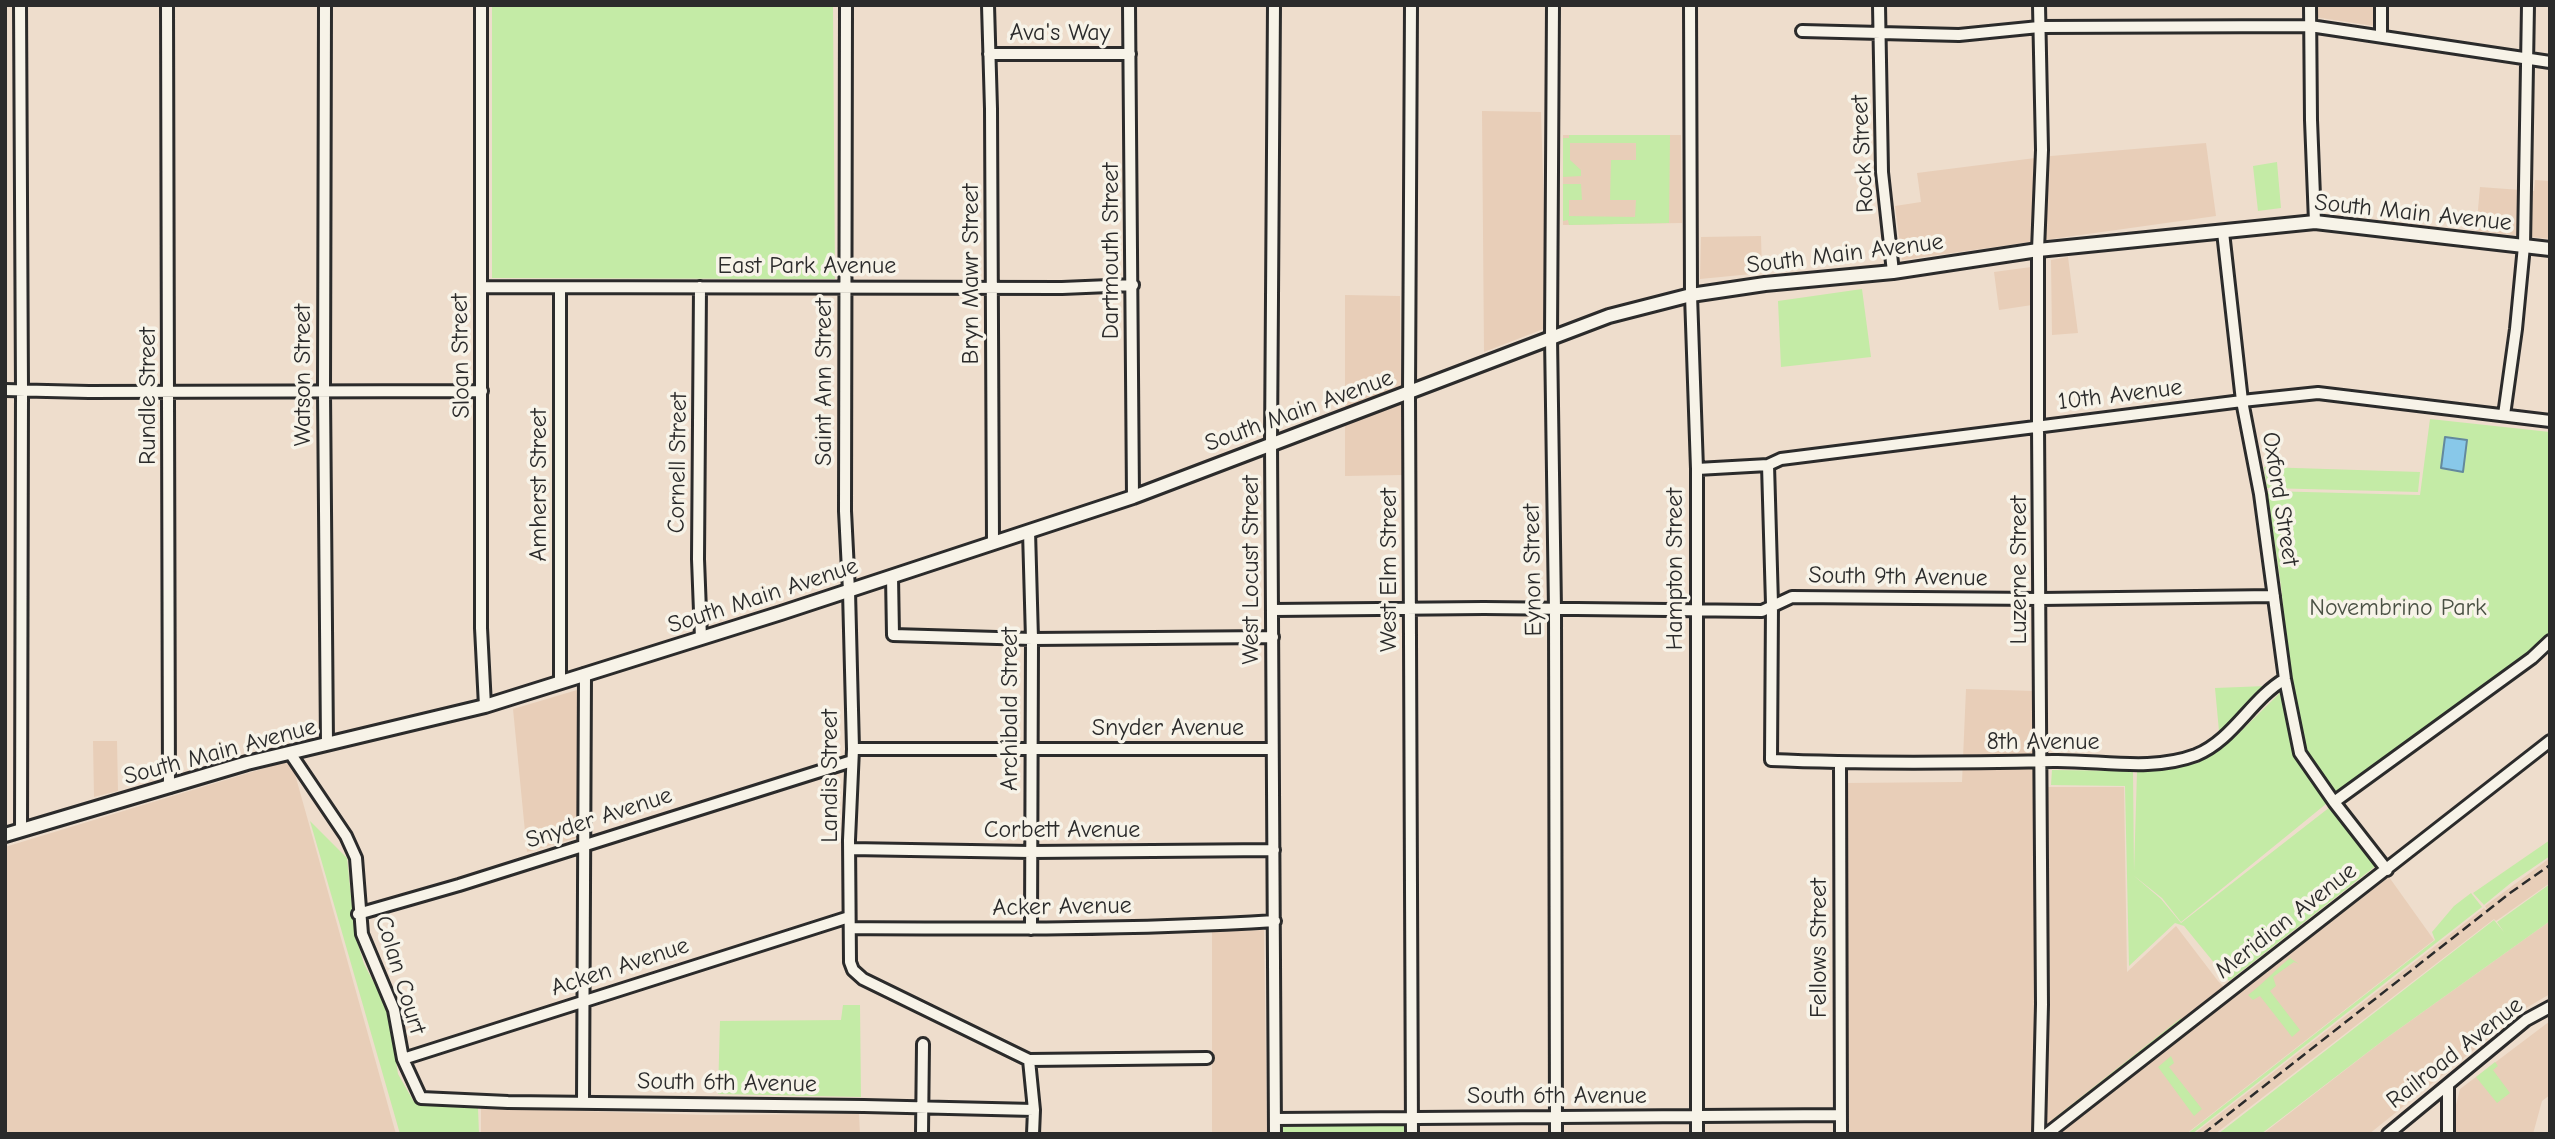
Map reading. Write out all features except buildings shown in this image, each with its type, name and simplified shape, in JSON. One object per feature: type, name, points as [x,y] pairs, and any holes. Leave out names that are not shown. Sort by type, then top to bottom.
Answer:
[{"type":"main road","name":"South Main Avenue","points":[[5,835],[247,762],[485,706],[849,591],[1133,497],[1623,311],[1691,295],[1765,284],[1893,272],[2038,250],[2315,222],[2550,249]]},
{"type":"street","points":[[20,5],[21,830]]},
{"type":"street","name":"Rundle Street","points":[[167,5],[169,787]]},
{"type":"street","name":"Watson Street","points":[[325,5],[327,744]]},
{"type":"street","name":"Sloan Street","points":[[481,5],[481,628],[485,706]]},
{"type":"street","name":"Saint Ann Street","points":[[846,5],[845,511],[849,591]]},
{"type":"street","name":"Bryn Mawr Street","points":[[988,5],[993,287],[993,542]]},
{"type":"street","name":"Dartmouth Street","points":[[1129,5],[1133,497]]},
{"type":"street","name":"West Locust Street","points":[[1274,5],[1271,443],[1275,1134]]},
{"type":"street","name":"West Elm Street","points":[[1411,5],[1409,393],[1412,1134]]},
{"type":"street","name":"Eynon Street","points":[[1553,5],[1551,337],[1555,610],[1556,1134]]},
{"type":"street","name":"Hampton Street","points":[[1690,5],[1691,295],[1697,469],[1697,1134]]},
{"type":"street","name":"Rock Street","points":[[1879,5],[1882,172],[1893,272]]},
{"type":"street","name":"Luzerne Street","points":[[2039,5],[2042,150],[2038,250],[2042,1011],[2039,1134]]},
{"type":"street","points":[[2310,5],[2315,222]]},
{"type":"street","points":[[2381,5],[2381,35]]},
{"type":"street","points":[[2504,415],[2524,246],[2528,5]]},
{"type":"street","points":[[1802,31],[1959,35],[2039,27],[2310,26],[2550,62]]},
{"type":"street","name":"Ava's Way","points":[[989,54],[1130,54]]},
{"type":"street","name":"Oxford Street","points":[[2223,232],[2242,401],[2260,494],[2285,679],[2300,753],[2387,870]]},
{"type":"street","name":"East Park Avenue","points":[[481,287],[1062,288],[1133,285]]},
{"type":"street","name":"Cornell Street","points":[[700,287],[698,559],[701,638]]},
{"type":"street","name":"Amherst Street","points":[[560,288],[560,682]]},
{"type":"street","points":[[5,390],[89,393],[482,391]]},
{"type":"street","name":"10th Avenue","points":[[1697,469],[1768,465],[1781,458],[2318,393],[2550,421]]},
{"type":"street","points":[[1768,465],[1772,604]]},
{"type":"street","name":"Archibald Street","points":[[1029,531],[1032,639],[1031,929]]},
{"type":"street","points":[[892,576],[893,635],[1032,639],[1273,637]]},
{"type":"street","name":"Landis Street","points":[[849,591],[853,749],[849,922],[850,962],[853,970],[863,979],[1029,1060]]},
{"type":"street","name":"South 9th Avenue","points":[[1273,610],[1762,611],[1772,604],[1792,597],[2040,599],[2274,596]]},
{"type":"street","name":"8th Avenue","points":[[1772,604],[1772,760],[1840,763],[2158,764],[2197,754],[2221,739],[2270,688],[2285,679]]},
{"type":"street","points":[[2334,802],[2532,658],[2550,641]]},
{"type":"street","points":[[583,1102],[585,674]]},
{"type":"street","name":"Meridian Avenue","points":[[2047,1134],[2550,741]]},
{"type":"street","name":"Snyder Avenue","points":[[853,749],[1272,748]]},
{"type":"street","name":"Colan Court","points":[[290,753],[346,836],[356,858],[358,914],[362,934],[394,1010],[403,1059],[421,1098]]},
{"type":"street","name":"Snyder Avenue","points":[[358,914],[459,885],[852,761]]},
{"type":"street","name":"Fellows Street","points":[[1840,763],[1841,1134]]},
{"type":"street","name":"Corbett Avenue","points":[[850,849],[1031,852],[1274,849]]},
{"type":"street","name":"Acker Avenue","points":[[849,922],[1031,929],[1275,921]]},
{"type":"street","name":"Acken Avenue","points":[[403,1059],[584,1000],[849,922]]},
{"type":"street","name":"Railroad Avenue","points":[[2388,1134],[2526,1020],[2550,1007]]},
{"type":"street","points":[[922,1134],[923,1044]]},
{"type":"street","points":[[1033,1134],[1034,1110],[1029,1060],[1207,1058]]},
{"type":"street","points":[[2448,1085],[2448,1134]]},
{"type":"street","name":"South 6th Avenue","points":[[421,1098],[508,1102],[1034,1110]]},
{"type":"street","name":"South 6th Avenue","points":[[1275,1119],[1840,1115]]},
{"type":"shaded area","points":[[2314,5],[2374,5],[2374,26],[2314,17]]},
{"type":"shaded area","points":[[1482,111],[1541,112],[1546,328],[1484,352]]},
{"type":"shaded area","points":[[1563,135],[1681,135],[1682,223],[1563,225]]},
{"type":"shaded area","points":[[2206,143],[2216,216],[1902,260],[1895,206],[1921,202],[1917,173],[2051,156]]},
{"type":"shaded area","points":[[2535,180],[2550,181],[2550,239],[2476,231],[2480,187],[2534,191]]},
{"type":"shaded area","points":[[1761,236],[1762,273],[1700,279],[1701,237]]},
{"type":"shaded area","points":[[2068,257],[2078,333],[2052,335],[2051,260]]},
{"type":"shaded area","points":[[2031,267],[2032,305],[1999,310],[1994,272]]},
{"type":"shaded area","points":[[1345,295],[1400,296],[1402,475],[1345,476]]},
{"type":"shaded area","points":[[1966,689],[2035,691],[2036,787],[2124,787],[2127,972],[2176,926],[2218,981],[2234,997],[2389,877],[2434,940],[2186,1134],[1849,1134],[1846,783],[1962,782]]},
{"type":"shaded area","points":[[577,690],[580,837],[527,852],[513,709]]},
{"type":"shaded area","points":[[93,741],[117,741],[118,791],[94,797]]},
{"type":"shaded area","points":[[291,760],[396,1134],[5,1134],[5,847]]},
{"type":"shaded area","points":[[2550,858],[2550,883],[2496,921],[2494,919],[2215,1134],[2194,1134],[2484,908],[2488,912],[2485,906]]},
{"type":"shaded area","points":[[2550,921],[2550,994],[2526,1008],[2369,1134],[2264,1133],[2385,1039]]},
{"type":"shaded area","points":[[1264,930],[1267,1134],[1212,1134],[1212,932]]},
{"type":"shaded area","points":[[2550,1021],[2550,1095],[2542,1101],[2533,1134],[2456,1134],[2455,1109],[2460,1089]]},
{"type":"shaded area","points":[[481,1108],[707,1115],[859,1114],[860,1134],[481,1134]]},
{"type":"green space","points":[[492,5],[833,5],[835,279],[492,278]]},
{"type":"green space","points":[[1569,135],[1670,135],[1669,223],[1569,225],[1568,220],[1563,221],[1563,184],[1581,184],[1582,200],[1569,200],[1569,216],[1635,217],[1636,200],[1610,200],[1611,160],[1636,160],[1636,143],[1570,143],[1570,160],[1581,170],[1581,176],[1563,177],[1563,138],[1569,138]]},
{"type":"green space","points":[[2277,162],[2281,208],[2258,211],[2253,166]]},
{"type":"green space","points":[[1862,289],[1871,357],[1781,367],[1778,301]]},
{"type":"green space","name":"Novembrino Park","points":[[2430,419],[2550,432],[2550,634],[2531,651],[2337,795],[2181,922],[2162,898],[2133,875],[2161,899],[2181,923],[2330,807],[2377,865],[2229,981],[2184,926],[2175,923],[2129,966],[2125,786],[2051,785],[2052,770],[2133,771],[2134,872],[2137,771],[2198,763],[2235,737],[2290,683],[2281,586],[2267,491],[2420,495]]},
{"type":"green space","points":[[2264,467],[2420,472],[2418,492],[2267,488]]},
{"type":"green space","points":[[2266,686],[2232,722],[2219,731],[2215,688]]},
{"type":"green space","points":[[310,821],[347,858],[355,934],[364,964],[382,998],[390,1021],[398,1074],[414,1102],[478,1108],[479,1134],[400,1134]]},
{"type":"green space","points":[[2550,840],[2550,856],[2484,905],[2473,893]]},
{"type":"green space","points":[[2550,884],[2550,921],[2385,1039],[2261,1134],[2218,1134],[2494,920],[2504,932],[2497,922]]},
{"type":"green space","points":[[2471,893],[2482,907],[2192,1134],[2187,1134],[2435,940],[2432,932],[2454,906]]},
{"type":"green space","points":[[2290,958],[2299,964],[2294,962],[2273,977],[2276,986],[2270,991],[2300,1030],[2292,1037],[2260,996],[2253,1000],[2248,995]]},
{"type":"green space","points":[[843,1005],[860,1005],[861,1097],[718,1094],[720,1021],[841,1020]]},
{"type":"green space","points":[[2181,1018],[2181,1021],[2057,1119],[2052,1120]]},
{"type":"green space","points":[[2171,1056],[2174,1063],[2169,1067],[2202,1109],[2194,1116],[2158,1067]]},
{"type":"green space","points":[[2495,1062],[2498,1066],[2493,1070],[2510,1093],[2497,1103],[2476,1077]]},
{"type":"green space","points":[[1407,1124],[1407,1134],[1281,1134],[1281,1127]]},
{"type":"water","points":[[2445,437],[2467,440],[2463,472],[2441,468]]},
{"type":"railway","points":[[2203,1134],[2510,893],[2550,865]]}]
